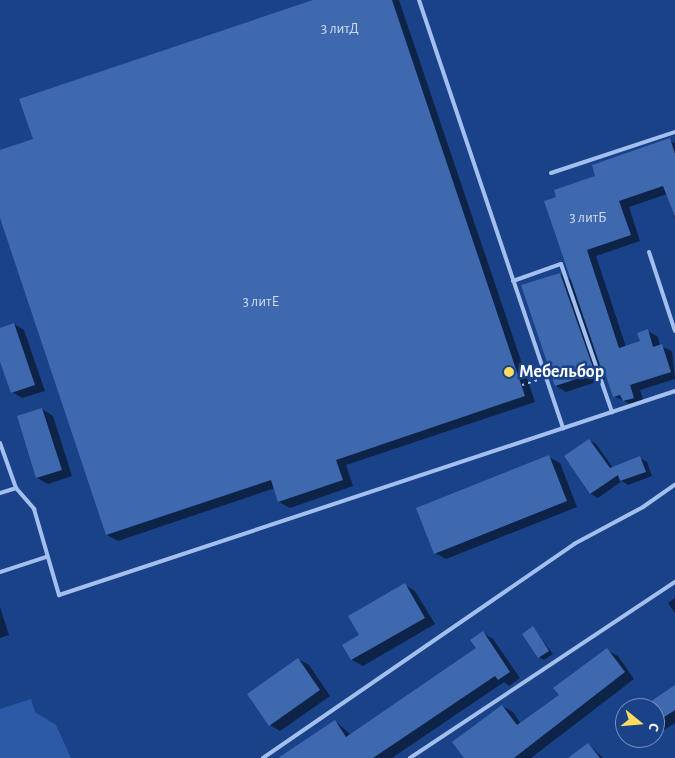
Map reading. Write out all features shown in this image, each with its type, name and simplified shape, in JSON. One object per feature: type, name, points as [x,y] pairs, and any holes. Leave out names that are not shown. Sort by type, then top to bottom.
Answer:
[{"type":"lane","points":[[419,0],[563,428]]},
{"type":"lane","points":[[551,172],[675,132]]},
{"type":"lane","points":[[649,252],[675,331]]},
{"type":"lane","points":[[513,281],[561,264],[612,412]]},
{"type":"lane","points":[[0,443],[16,488],[34,509],[46,557],[59,595],[675,391]]},
{"type":"lane","points":[[0,466],[7,464]]},
{"type":"lane","points":[[263,758],[574,544],[643,507],[675,484]]},
{"type":"lane","points":[[0,494],[16,488]]},
{"type":"lane","points":[[0,572],[46,557]]},
{"type":"lane","points":[[410,758],[675,582]]},
{"type":"path","points":[[522,385],[546,377]]},
{"type":"shaded area","points":[[31,699],[35,712],[56,725],[71,758],[0,758],[0,709]]},
{"type":"building","points":[[313,0],[392,0],[525,396],[336,460],[343,480],[278,502],[271,480],[106,535],[0,218],[0,150],[33,139],[19,99]]},
{"type":"building","points":[[670,138],[675,154],[675,217],[663,186],[619,201],[631,235],[587,250],[619,348],[640,341],[637,333],[648,329],[653,347],[662,344],[671,372],[630,385],[634,398],[623,401],[620,395],[613,397],[604,370],[602,371],[544,201],[556,197],[554,190],[595,176],[592,165]]},
{"type":"building","points":[[560,273],[595,373],[555,386],[521,285]]},
{"type":"building","points":[[14,323],[35,385],[11,393],[0,362],[0,328]]},
{"type":"building","points":[[42,408],[62,470],[36,478],[17,416]]},
{"type":"building","points":[[589,439],[610,468],[640,456],[646,472],[620,481],[618,475],[590,494],[564,456]]},
{"type":"building","points":[[549,455],[567,501],[434,554],[416,508]]},
{"type":"building","points":[[405,583],[425,618],[351,660],[342,645],[359,635],[348,616]]},
{"type":"building","points":[[533,626],[549,651],[538,658],[522,634]]},
{"type":"building","points":[[483,631],[510,672],[498,680],[495,676],[373,758],[278,758],[335,720],[346,737],[476,648],[470,640]]},
{"type":"building","points":[[607,648],[625,672],[514,758],[464,758],[452,742],[502,705],[517,725],[559,695],[553,688]]},
{"type":"building","points":[[298,658],[320,690],[269,726],[247,694]]},
{"type":"building","points":[[675,685],[675,710],[665,716],[665,698],[656,698]]},
{"type":"building","points":[[588,743],[600,758],[568,758]]},
{"type":"place","name":"Мебельбор","points":[[509,372]]}]
